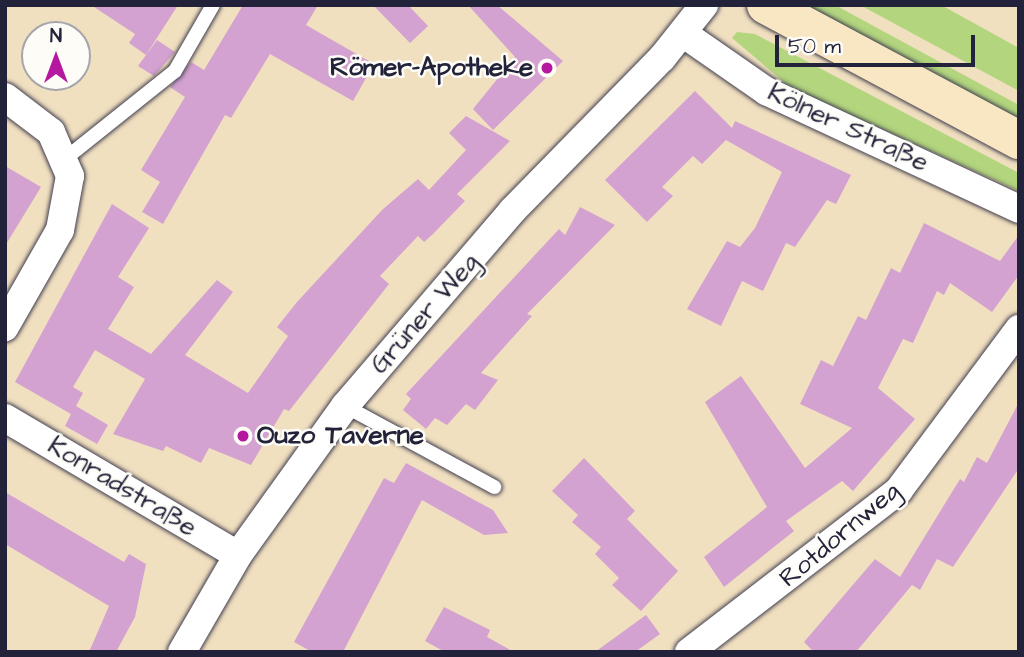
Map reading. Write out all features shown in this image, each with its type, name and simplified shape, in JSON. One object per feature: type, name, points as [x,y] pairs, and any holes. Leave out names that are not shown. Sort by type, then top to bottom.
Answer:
[{"type":"main road","points":[[766,5],[1019,140]]},
{"type":"street","name":"Grüner Weg","points":[[182,652],[238,555],[345,406],[512,211],[684,34],[704,5]]},
{"type":"street","name":"Kölner Straße","points":[[684,34],[766,91],[1019,209]]},
{"type":"street","points":[[5,97],[51,132],[66,158],[70,192],[60,230],[5,327]]},
{"type":"street","name":"Rotdornweg","points":[[689,652],[899,490],[1019,329]]},
{"type":"street","name":"Konradstraße","points":[[5,418],[238,555]]},
{"type":"lane","points":[[66,158],[175,71],[214,5]]},
{"type":"lane","points":[[345,406],[494,487]]},
{"type":"green space","points":[[801,5],[835,5],[1019,105],[1019,121]]},
{"type":"green space","points":[[860,5],[941,5],[1019,48],[1019,91]]},
{"type":"green space","points":[[737,32],[755,34],[1019,173],[1019,191],[791,88],[732,38]]},
{"type":"building","points":[[91,5],[178,5],[146,55],[129,43],[135,34]]},
{"type":"building","points":[[243,5],[318,5],[306,25],[374,64],[353,101],[270,54],[231,118],[225,115],[163,224],[142,212],[160,182],[141,170],[185,97],[170,87],[191,62],[204,70]]},
{"type":"building","points":[[373,5],[408,5],[428,26],[410,43]]},
{"type":"building","points":[[468,5],[497,5],[563,61],[493,130],[473,109],[515,57]]},
{"type":"building","points":[[157,40],[175,52],[154,76],[138,66]]},
{"type":"building","points":[[695,91],[732,128],[735,121],[851,175],[836,204],[827,200],[795,247],[786,243],[763,291],[742,281],[721,326],[687,309],[727,241],[740,247],[755,228],[782,172],[726,140],[702,164],[693,156],[662,187],[673,196],[647,222],[605,180]]},
{"type":"building","points":[[466,116],[510,141],[457,194],[465,201],[424,242],[418,236],[380,276],[389,284],[289,411],[284,409],[251,465],[209,448],[201,463],[166,446],[163,451],[113,434],[145,379],[95,350],[73,387],[83,393],[76,406],[108,425],[97,444],[65,426],[71,414],[15,382],[112,204],[149,228],[118,277],[134,287],[108,329],[151,354],[217,280],[233,292],[185,355],[248,393],[288,336],[277,327],[297,302],[382,210],[418,179],[429,190],[466,150],[449,133]]},
{"type":"building","points":[[5,166],[41,187],[5,246]]},
{"type":"building","points":[[580,207],[615,225],[527,314],[532,316],[481,373],[498,380],[475,410],[466,404],[447,425],[435,418],[426,429],[403,410],[411,399],[406,394],[559,229],[565,235]]},
{"type":"building","points":[[924,223],[1000,261],[1019,235],[1019,275],[992,312],[950,283],[944,295],[937,291],[913,343],[903,339],[878,388],[915,419],[853,491],[842,481],[786,521],[794,531],[724,587],[704,557],[767,507],[705,402],[741,376],[805,468],[852,428],[800,404],[821,360],[833,366],[858,316],[866,320],[891,268],[900,273]]},
{"type":"building","points":[[1019,402],[1019,468],[953,567],[937,559],[920,590],[912,585],[856,652],[814,652],[804,642],[875,559],[900,577],[960,479],[964,482],[977,457],[987,463]]},
{"type":"building","points":[[584,458],[635,511],[627,519],[678,571],[641,611],[612,585],[619,578],[595,554],[601,547],[572,522],[578,515],[552,491]]},
{"type":"building","points":[[406,463],[493,510],[508,533],[484,535],[422,500],[343,652],[312,652],[294,642],[384,478],[394,483]]},
{"type":"building","points":[[5,492],[124,562],[129,554],[146,564],[135,617],[116,652],[89,652],[109,606],[5,544]]},
{"type":"building","points":[[444,607],[490,630],[487,637],[514,652],[445,652],[425,641]]},
{"type":"building","points":[[646,615],[660,634],[635,652],[595,652]]},
{"type":"place","name":"Römer-Apotheke","points":[[547,68]]},
{"type":"place","name":"Ouzo Taverne","points":[[243,436]]}]
